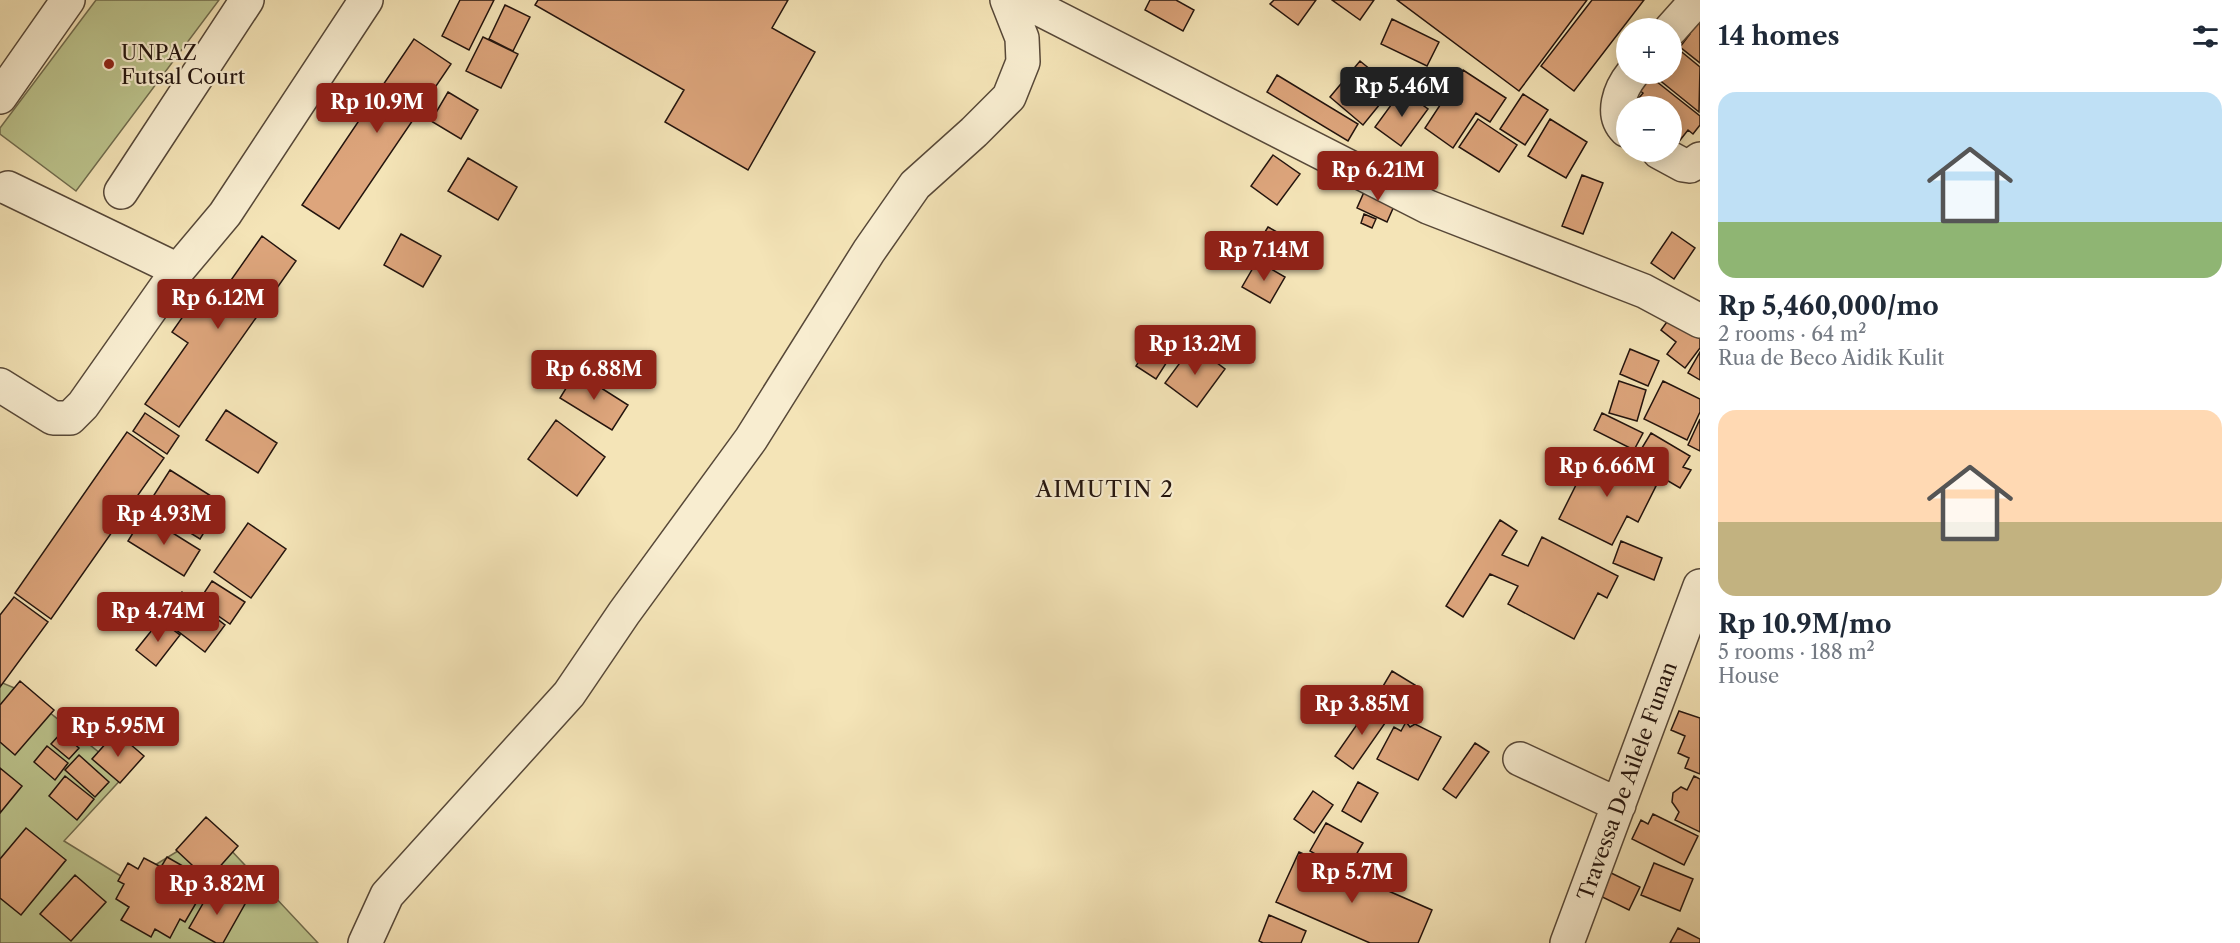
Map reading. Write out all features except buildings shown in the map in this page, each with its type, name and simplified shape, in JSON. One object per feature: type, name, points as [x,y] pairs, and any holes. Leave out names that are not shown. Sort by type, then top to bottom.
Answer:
[{"type":"street","points":[[0,97],[68,0]]},
{"type":"street","points":[[121,192],[247,0]]},
{"type":"street","points":[[0,385],[53,418],[70,418],[83,405],[178,270],[225,214],[366,0]]},
{"type":"street","points":[[364,943],[387,895],[569,693],[624,613],[752,439],[869,251],[915,185],[1009,97],[1023,62],[1022,38],[1007,0]]},
{"type":"street","points":[[1022,0],[1428,207],[1644,291],[1700,321]]},
{"type":"street","points":[[1681,18],[1697,0]]},
{"type":"street","points":[[1677,162],[1690,166],[1700,159]]},
{"type":"street","points":[[2,195],[178,270]]},
{"type":"street","name":"Travessa De Ailele Funan","points":[[1567,943],[1700,586]]},
{"type":"street","points":[[1520,759],[1619,805]]},
{"type":"green space","name":"UNPAZ Futsal Court","points":[[96,0],[219,0],[76,191],[0,134],[0,128]]},
{"type":"green space","points":[[0,682],[24,692],[126,774],[64,841],[129,881],[212,830],[318,943],[0,943]]},
{"type":"place","name":"UNPAZ Futsal Court","points":[[109,64]]},
{"type":"district","name":"AIMUTIN 2","points":[[1105,489]]}]
